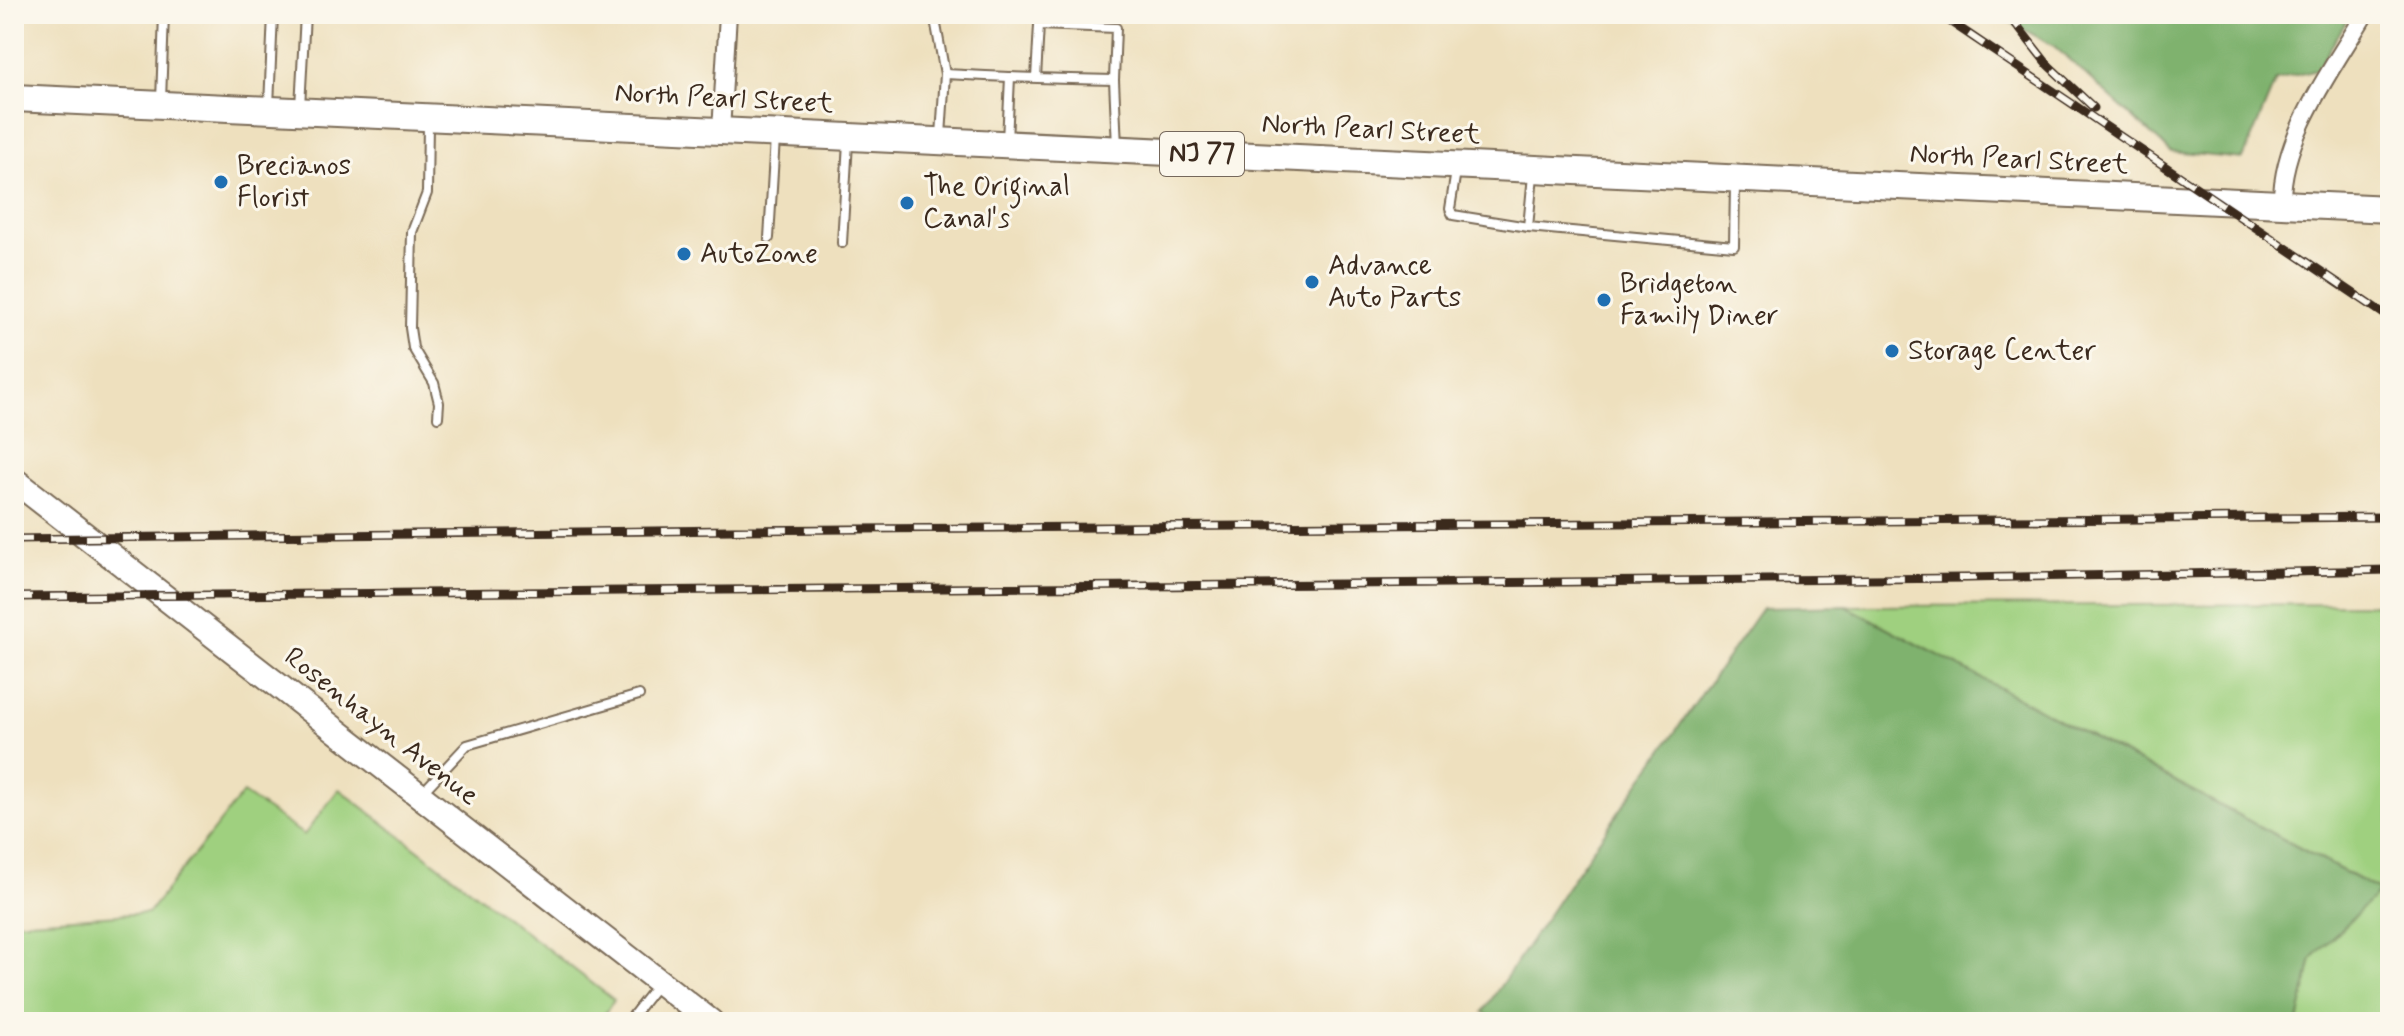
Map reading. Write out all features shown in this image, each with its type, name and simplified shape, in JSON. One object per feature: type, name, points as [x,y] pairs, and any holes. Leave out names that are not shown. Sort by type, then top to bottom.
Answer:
[{"type":"main road","name":"North Pearl Street","points":[[14,98],[2390,209]]},
{"type":"street","points":[[721,131],[728,14]]},
{"type":"street","points":[[2282,204],[2292,144],[2302,121],[2365,14]]},
{"type":"street","name":"Rosenhayn Avenue","points":[[14,480],[711,1022]]},
{"type":"lane","points":[[161,106],[164,14]]},
{"type":"lane","points":[[269,111],[273,14]]},
{"type":"lane","points":[[300,112],[305,14]]},
{"type":"lane","points":[[934,14],[945,74],[940,141]]},
{"type":"lane","points":[[1036,78],[1039,25],[1116,28],[1114,80],[1117,149]]},
{"type":"lane","points":[[945,74],[1114,80]]},
{"type":"lane","points":[[1007,144],[1010,77]]},
{"type":"lane","points":[[428,118],[427,193],[412,232],[410,328],[413,348],[434,383],[439,403],[438,417]]},
{"type":"lane","points":[[769,238],[775,134]]},
{"type":"lane","points":[[842,243],[848,137]]},
{"type":"lane","points":[[1456,166],[1450,209],[1453,215],[1528,227],[1734,246],[1735,179]]},
{"type":"lane","points":[[1528,227],[1533,170]]},
{"type":"lane","points":[[420,795],[467,745],[639,695]]},
{"type":"lane","points":[[628,1022],[660,982]]},
{"type":"green space","points":[[1996,14],[2351,14],[2317,70],[2276,80],[2243,159],[2171,152],[2054,46]]},
{"type":"green space","points":[[2390,604],[2390,1022],[2298,1022],[2312,958],[2379,890],[1846,606]]},
{"type":"green space","points":[[1846,606],[2380,891],[2312,958],[2298,1022],[1497,1022],[1483,1012],[1762,608]]},
{"type":"green space","points":[[339,789],[614,1000],[599,1022],[14,1022],[14,922],[148,913],[243,793],[304,835]]},
{"type":"railway","points":[[1939,14],[2390,318]]},
{"type":"railway","points":[[2008,14],[2048,65],[2094,108]]},
{"type":"railway","points":[[14,539],[2390,517]]},
{"type":"railway","points":[[14,597],[1966,578],[2390,570]]},
{"type":"place","name":"Brecianos Florist","points":[[221,182]]},
{"type":"place","name":"The Original Canal's","points":[[907,203]]},
{"type":"place","name":"AutoZone","points":[[684,254]]},
{"type":"place","name":"Advance Auto Parts","points":[[1312,282]]},
{"type":"place","name":"Bridgeton Family Diner","points":[[1604,300]]},
{"type":"place","name":"Storage Center","points":[[1892,351]]}]
